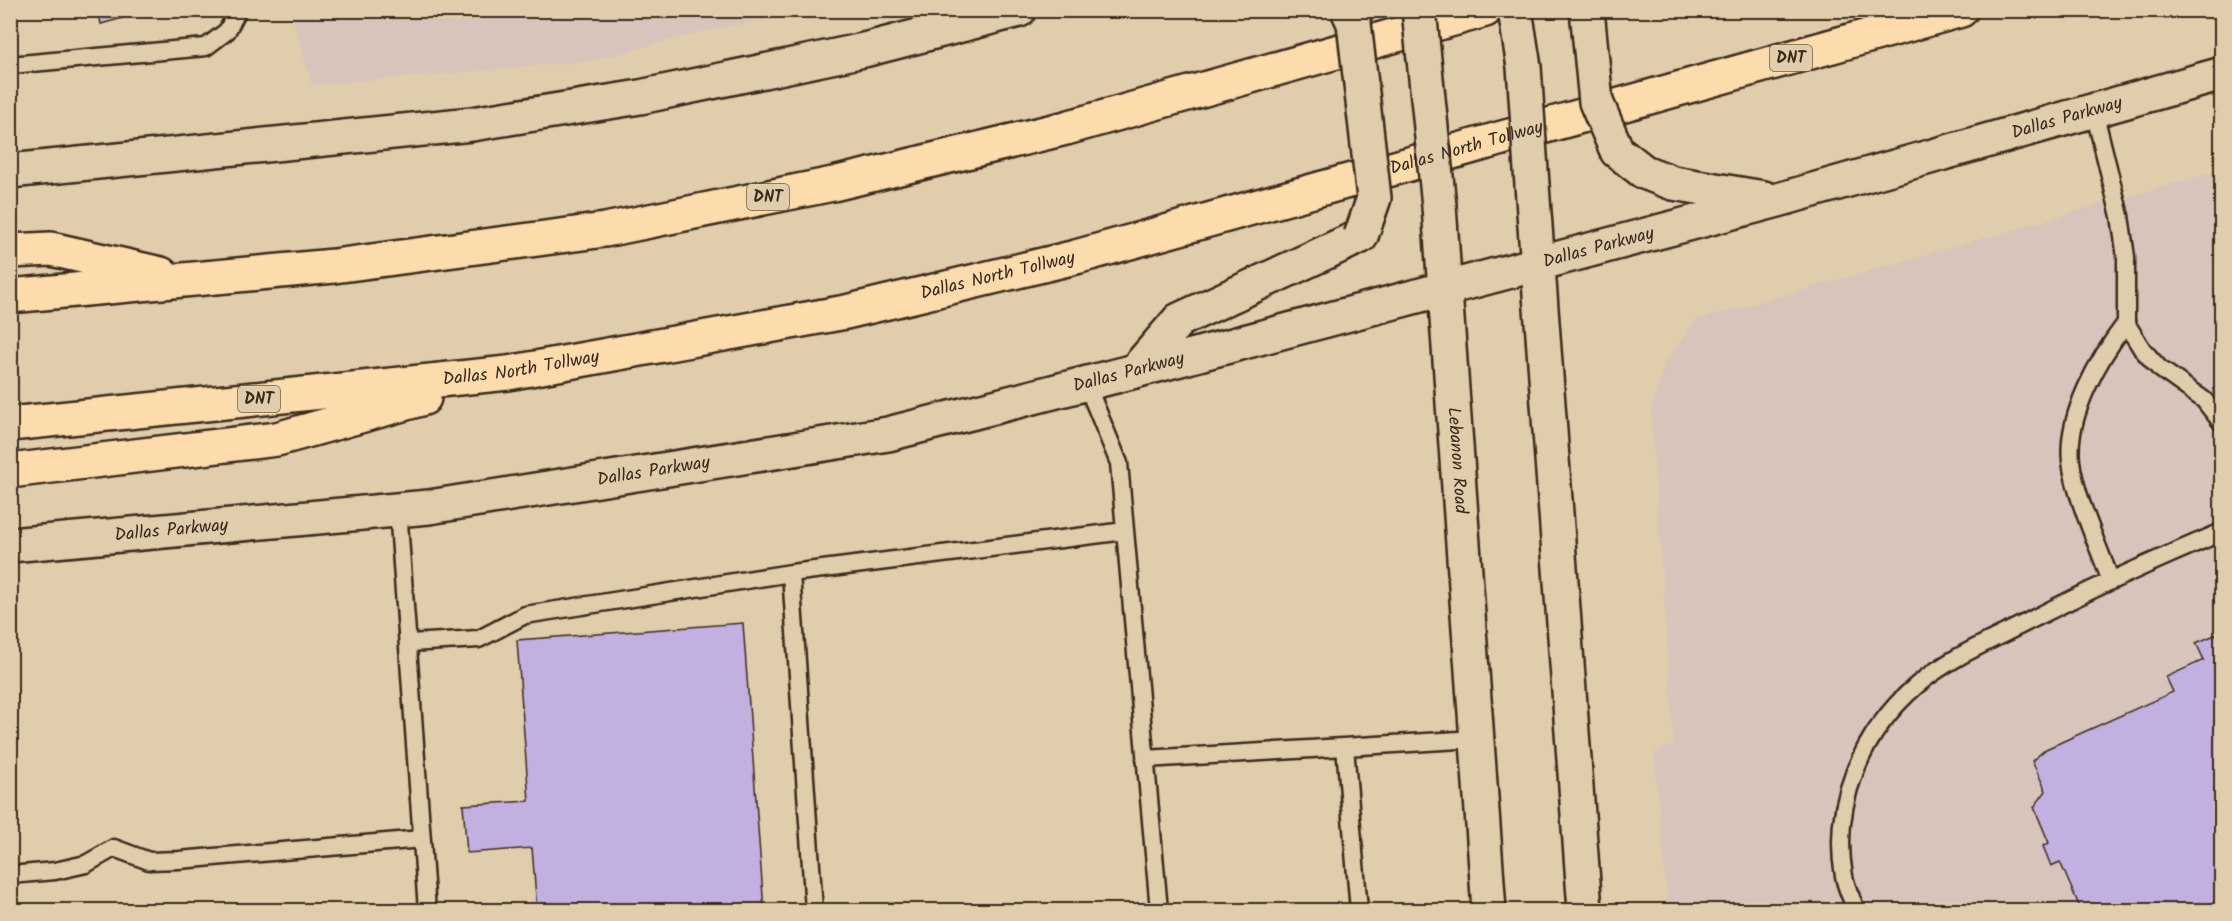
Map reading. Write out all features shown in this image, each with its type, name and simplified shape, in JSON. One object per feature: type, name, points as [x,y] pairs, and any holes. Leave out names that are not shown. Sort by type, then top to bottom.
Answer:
[{"type":"highway","name":"DNT","points":[[10,296],[192,281],[334,266],[605,230],[833,184],[1066,128],[1485,10]]},
{"type":"highway","name":"Dallas North Tollway","points":[[10,424],[508,373],[846,312],[1076,257],[1961,10]]},
{"type":"highway","points":[[10,251],[51,249],[192,281]]},
{"type":"highway","points":[[10,471],[277,440],[508,373]]},
{"type":"main road","points":[[10,171],[472,124],[640,97],[864,50],[1019,10]]},
{"type":"main road","points":[[1135,371],[1179,320],[1361,236],[1374,198],[1354,22],[1348,10]]},
{"type":"main road","name":"Lebanon Road","points":[[1419,10],[1430,96],[1439,206],[1490,910]]},
{"type":"main road","points":[[1515,10],[1524,67],[1585,910]]},
{"type":"main road","points":[[1587,10],[1596,102],[1617,151],[1644,172],[1673,183],[1778,200]]},
{"type":"main road","name":"Dallas Parkway","points":[[10,545],[398,510],[888,434],[1135,371],[1778,200],[2222,75]]},
{"type":"lane","points":[[10,65],[206,47],[227,31],[238,10]]},
{"type":"lane","points":[[2094,111],[2120,216],[2126,257],[2126,323],[2142,349],[2159,368],[2204,400],[2222,423]]},
{"type":"lane","points":[[2110,579],[2071,462],[2071,437],[2102,354],[2126,323]]},
{"type":"lane","points":[[1086,383],[1119,463],[1159,910]]},
{"type":"lane","points":[[398,510],[427,910]]},
{"type":"lane","points":[[409,644],[479,639],[525,615],[791,573],[1125,531]]},
{"type":"lane","points":[[1856,910],[1844,877],[1842,841],[1845,804],[1854,770],[1874,733],[1917,685],[1950,662],[2110,579],[2222,532]]},
{"type":"lane","points":[[791,573],[814,910]]},
{"type":"lane","points":[[1145,759],[1476,739]]},
{"type":"lane","points":[[1345,747],[1359,910]]},
{"type":"lane","points":[[10,875],[55,871],[86,864],[114,848],[149,861],[422,839]]},
{"type":"shaded area","points":[[291,10],[813,11],[705,31],[592,61],[312,85]]},
{"type":"shaded area","points":[[2221,170],[2221,910],[1668,910],[1654,753],[1674,744],[1651,411],[1665,364],[1695,321]]},
{"type":"building","points":[[98,10],[152,10],[101,24]]},
{"type":"building","points":[[743,623],[764,910],[537,910],[532,848],[467,853],[463,805],[529,801],[517,640]]},
{"type":"building","points":[[2222,632],[2222,910],[2081,910],[2060,862],[2051,866],[2043,846],[2049,843],[2034,807],[2046,791],[2032,761],[2046,749],[2173,692],[2166,677],[2204,660],[2196,643]]}]
